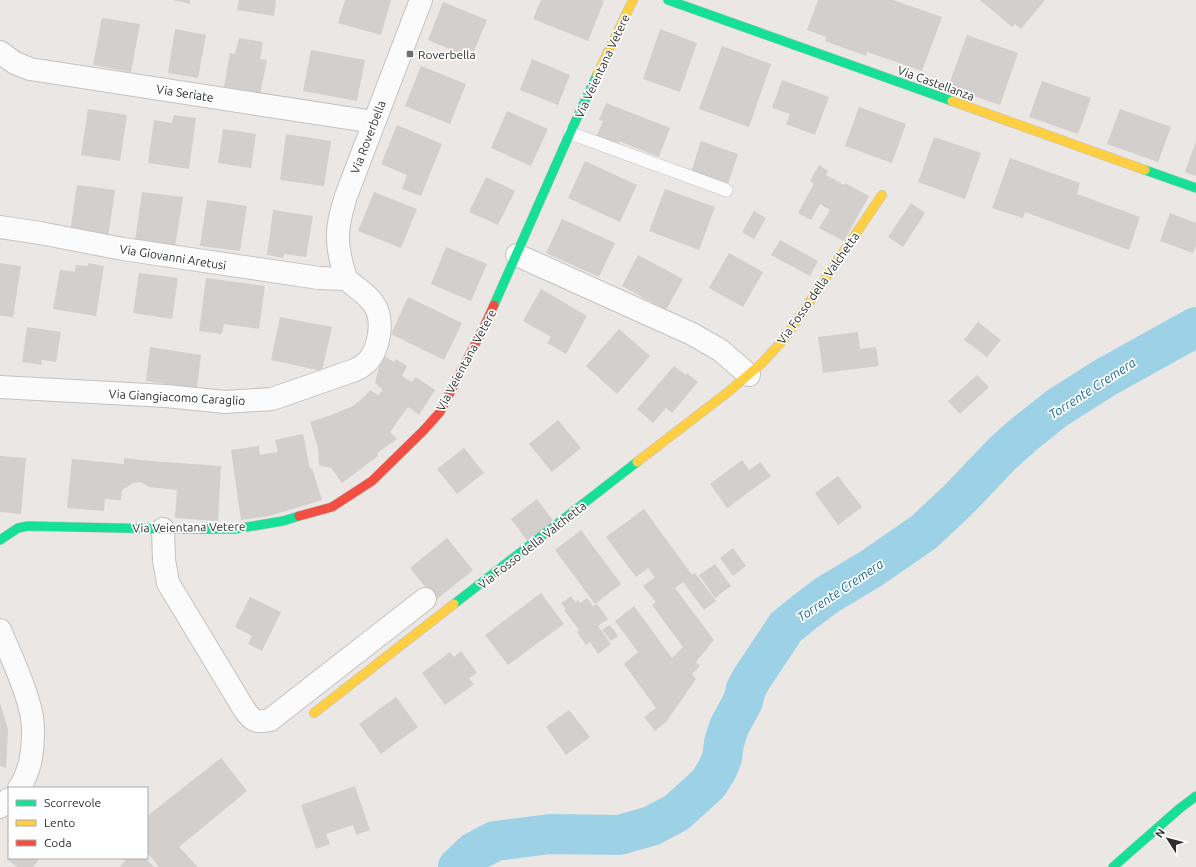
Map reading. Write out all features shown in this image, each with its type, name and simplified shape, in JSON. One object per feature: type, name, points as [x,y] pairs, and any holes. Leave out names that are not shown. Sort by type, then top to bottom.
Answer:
[{"type":"street","name":"Via Roverbella","points":[[346,278],[340,256],[338,238],[340,217],[346,196],[421,0]]},
{"type":"street","name":"Via Veientana Vetere","points":[[0,540],[18,528],[28,526],[235,529],[283,521],[332,507],[372,481],[424,430],[440,412],[456,383],[484,327],[570,133],[633,0]]},
{"type":"street","name":"Via Castellanza","points":[[668,0],[1196,188]]},
{"type":"street","name":"Via Seriate","points":[[0,52],[15,63],[30,69],[374,122]]},
{"type":"street","name":"Via Fosso della Valchetta","points":[[314,713],[749,375],[785,338],[882,195]]},
{"type":"street","name":"Via Giovanni Aretusi","points":[[0,227],[154,254],[319,278],[346,278]]},
{"type":"street","points":[[517,255],[692,334],[720,350],[749,375]]},
{"type":"street","name":"Via Giangiacomo Caraglio","points":[[0,388],[166,396],[225,402],[272,400],[355,370],[369,360],[376,347],[379,332],[379,317],[375,306],[346,278]]},
{"type":"street","points":[[163,529],[164,560],[168,583],[244,709],[254,720],[261,722],[270,720],[425,599]]},
{"type":"street","points":[[0,630],[23,688],[32,716],[33,738],[31,755],[26,777],[20,787]]},
{"type":"street","points":[[1113,867],[1196,796]]},
{"type":"street","points":[[0,807],[8,799]]},
{"type":"lane","points":[[570,133],[726,190]]},
{"type":"building","points":[[173,0],[190,0],[190,4]]},
{"type":"building","points":[[239,0],[276,0],[274,16],[237,10]]},
{"type":"building","points":[[345,0],[391,0],[381,35],[338,23]]},
{"type":"building","points":[[541,0],[604,1],[588,41],[533,19]]},
{"type":"building","points":[[818,0],[893,0],[942,17],[922,71],[867,52],[866,56],[825,41],[826,37],[807,30]]},
{"type":"building","points":[[980,0],[1045,0],[1021,29],[1015,24],[1012,27]]},
{"type":"building","points":[[443,2],[487,20],[471,58],[428,40]]},
{"type":"building","points":[[102,18],[140,24],[131,72],[93,65]]},
{"type":"building","points":[[175,29],[206,35],[198,78],[168,73]]},
{"type":"building","points":[[660,29],[697,43],[680,92],[643,79]]},
{"type":"building","points":[[967,35],[1018,53],[1000,105],[948,87]]},
{"type":"building","points":[[239,38],[263,42],[260,59],[267,60],[260,94],[224,87],[230,53],[235,54]]},
{"type":"building","points":[[722,46],[771,64],[749,127],[699,109]]},
{"type":"building","points":[[311,50],[365,60],[357,101],[303,91]]},
{"type":"building","points":[[532,59],[570,75],[558,105],[520,90]]},
{"type":"building","points":[[421,66],[466,84],[450,124],[405,106]]},
{"type":"building","points":[[782,80],[829,97],[815,135],[786,124],[790,114],[772,108]]},
{"type":"building","points":[[1042,81],[1091,98],[1078,134],[1029,117]]},
{"type":"building","points":[[606,103],[670,128],[659,157],[619,141],[617,146],[596,137],[603,121],[599,120]]},
{"type":"building","points":[[859,107],[906,124],[892,163],[845,146]]},
{"type":"building","points":[[88,109],[127,115],[120,161],[81,155]]},
{"type":"building","points":[[1120,109],[1171,127],[1158,162],[1107,144]]},
{"type":"building","points":[[507,111],[548,129],[531,166],[491,148]]},
{"type":"building","points":[[174,115],[196,118],[189,169],[148,163],[154,120],[172,123]]},
{"type":"building","points":[[397,125],[442,144],[421,196],[402,189],[407,175],[381,164]]},
{"type":"building","points":[[223,129],[256,134],[251,168],[218,163]]},
{"type":"building","points":[[286,134],[331,141],[324,186],[280,180]]},
{"type":"building","points":[[934,137],[981,153],[965,199],[918,182]]},
{"type":"building","points":[[701,141],[738,154],[728,184],[691,172]]},
{"type":"building","points":[[1196,141],[1196,176],[1185,172]]},
{"type":"building","points":[[1010,158],[1080,183],[1077,194],[1140,217],[1129,250],[1025,212],[1023,218],[992,208]]},
{"type":"building","points":[[585,161],[637,185],[620,222],[568,198]]},
{"type":"building","points":[[819,165],[828,171],[826,175],[869,196],[844,241],[819,228],[830,210],[820,204],[811,220],[798,213],[814,184],[810,181]]},
{"type":"building","points":[[486,177],[515,191],[498,225],[469,212]]},
{"type":"building","points":[[77,185],[115,190],[108,238],[70,232]]},
{"type":"building","points":[[665,189],[715,207],[699,250],[649,231]]},
{"type":"building","points":[[142,192],[183,197],[175,246],[135,240]]},
{"type":"building","points":[[374,192],[417,209],[401,248],[358,231]]},
{"type":"building","points":[[207,200],[247,206],[240,251],[200,246]]},
{"type":"building","points":[[911,203],[925,213],[903,247],[888,237]]},
{"type":"building","points":[[273,210],[313,216],[306,257],[284,254],[283,258],[267,255]]},
{"type":"building","points":[[754,211],[766,218],[754,239],[742,232]]},
{"type":"building","points":[[1170,213],[1196,223],[1196,245],[1193,253],[1160,241]]},
{"type":"building","points":[[562,219],[615,243],[599,277],[546,253]]},
{"type":"building","points":[[780,240],[818,261],[810,276],[771,255]]},
{"type":"building","points":[[446,247],[487,264],[471,301],[431,284]]},
{"type":"building","points":[[729,253],[763,272],[743,307],[709,288]]},
{"type":"building","points":[[638,255],[683,279],[666,310],[622,286]]},
{"type":"building","points":[[0,263],[21,266],[13,317],[0,316]]},
{"type":"building","points":[[88,263],[104,266],[96,316],[53,309],[60,270],[75,272],[76,265],[88,266]]},
{"type":"building","points":[[139,273],[178,278],[172,319],[133,313]]},
{"type":"building","points":[[206,278],[265,286],[259,329],[224,324],[222,334],[199,331]]},
{"type":"building","points":[[541,289],[587,316],[566,354],[547,343],[551,337],[523,321]]},
{"type":"building","points":[[408,297],[462,323],[444,360],[391,334]]},
{"type":"building","points":[[280,317],[332,327],[322,371],[271,360]]},
{"type":"building","points":[[978,322],[1001,340],[987,357],[964,340]]},
{"type":"building","points":[[27,327],[61,332],[56,362],[42,360],[41,365],[22,362]]},
{"type":"building","points":[[619,329],[650,356],[617,394],[586,366]]},
{"type":"building","points":[[858,332],[860,349],[876,347],[879,366],[823,373],[818,337]]},
{"type":"building","points":[[150,347],[201,355],[197,388],[146,381]]},
{"type":"building","points":[[382,355],[394,362],[396,359],[407,366],[402,376],[412,382],[416,377],[435,390],[419,415],[408,407],[390,432],[397,439],[377,453],[378,456],[342,483],[331,468],[319,465],[318,448],[310,422],[353,406],[370,390],[378,395],[383,390],[375,383]]},
{"type":"building","points":[[674,366],[686,375],[687,373],[698,382],[672,413],[666,408],[653,423],[637,409]]},
{"type":"building","points":[[977,375],[989,387],[960,414],[948,401]]},
{"type":"building","points":[[558,420],[581,448],[552,472],[529,444]]},
{"type":"building","points":[[303,434],[310,469],[312,468],[322,500],[269,516],[241,520],[231,450],[259,446],[260,455],[278,452],[275,440]]},
{"type":"building","points":[[464,448],[484,473],[457,494],[437,469]]},
{"type":"building","points":[[0,456],[26,458],[21,514],[0,512]]},
{"type":"building","points":[[124,458],[221,466],[218,521],[175,518],[177,490],[149,487],[141,482],[133,483],[122,490],[121,500],[105,499],[104,511],[67,508],[72,459],[124,464]]},
{"type":"building","points":[[742,460],[749,470],[760,462],[771,476],[727,508],[710,484]]},
{"type":"building","points":[[838,476],[862,507],[838,525],[815,493]]},
{"type":"building","points":[[537,499],[554,522],[528,542],[511,519]]},
{"type":"building","points":[[644,509],[692,575],[695,573],[716,601],[704,610],[683,582],[675,588],[714,640],[696,662],[700,666],[692,674],[696,679],[666,722],[655,731],[644,717],[656,708],[624,664],[638,652],[615,621],[634,606],[672,658],[683,647],[652,605],[656,602],[643,586],[655,577],[648,568],[636,577],[606,537]]},
{"type":"building","points":[[581,530],[621,584],[595,604],[555,550]]},
{"type":"building","points":[[447,538],[473,570],[436,600],[410,568]]},
{"type":"building","points":[[733,548],[746,566],[733,576],[720,558]]},
{"type":"building","points":[[715,564],[731,586],[715,598],[699,575]]},
{"type":"building","points":[[541,593],[564,624],[508,665],[485,635]]},
{"type":"building","points":[[571,596],[575,602],[578,600],[580,603],[587,598],[593,606],[597,604],[608,619],[598,626],[611,644],[598,654],[590,642],[586,645],[577,632],[579,630],[564,610],[566,609],[561,603]]},
{"type":"building","points":[[250,597],[281,612],[262,651],[248,644],[252,636],[235,627]]},
{"type":"building","points":[[610,625],[618,636],[611,641],[602,630]]},
{"type":"building","points":[[461,651],[477,673],[469,678],[474,684],[445,705],[422,673],[450,652],[454,657]]},
{"type":"building","points":[[396,697],[418,727],[381,754],[359,724]]},
{"type":"building","points":[[0,703],[8,729],[6,768],[0,766]]},
{"type":"building","points":[[569,710],[590,737],[566,755],[546,727]]},
{"type":"building","points":[[221,758],[247,791],[179,847],[198,867],[159,867],[148,853],[148,815]]},
{"type":"building","points":[[355,786],[370,830],[356,835],[353,825],[326,834],[330,844],[316,849],[301,805]]},
{"type":"building","points":[[8,858],[8,859],[39,859],[33,867],[17,867],[7,859]]},
{"type":"building","points":[[127,859],[146,859],[154,867],[121,867],[120,866]]},
{"type":"waterway","name":"Torrente Cremera","points":[[458,867],[474,852],[495,841],[550,834],[619,835],[651,826],[676,813],[708,784],[717,770],[722,758],[724,743],[729,727],[743,701],[746,689],[786,627],[827,595],[872,568],[924,532],[958,500],[1003,453],[1057,408],[1106,377],[1196,327]]},
{"type":"traffic: fast","points":[[668,0],[952,101]]},
{"type":"traffic: fast","points":[[494,305],[597,75]]},
{"type":"traffic: fast","points":[[1145,170],[1196,188]]},
{"type":"traffic: fast","points":[[454,604],[637,462]]},
{"type":"traffic: fast","points":[[0,540],[18,528],[28,526],[235,529],[283,521],[299,516]]},
{"type":"traffic: fast","points":[[1113,867],[1196,796]]},
{"type":"traffic: slow","points":[[597,75],[633,0]]},
{"type":"traffic: slow","points":[[952,101],[1145,170]]},
{"type":"traffic: slow","points":[[637,462],[728,392],[761,364],[785,338],[882,195]]},
{"type":"traffic: slow","points":[[314,713],[454,604]]},
{"type":"traffic: jam","points":[[299,516],[332,507],[372,481],[424,430],[440,412],[494,305]]},
{"type":"place","name":"Roverbella","points":[[410,54]]}]
